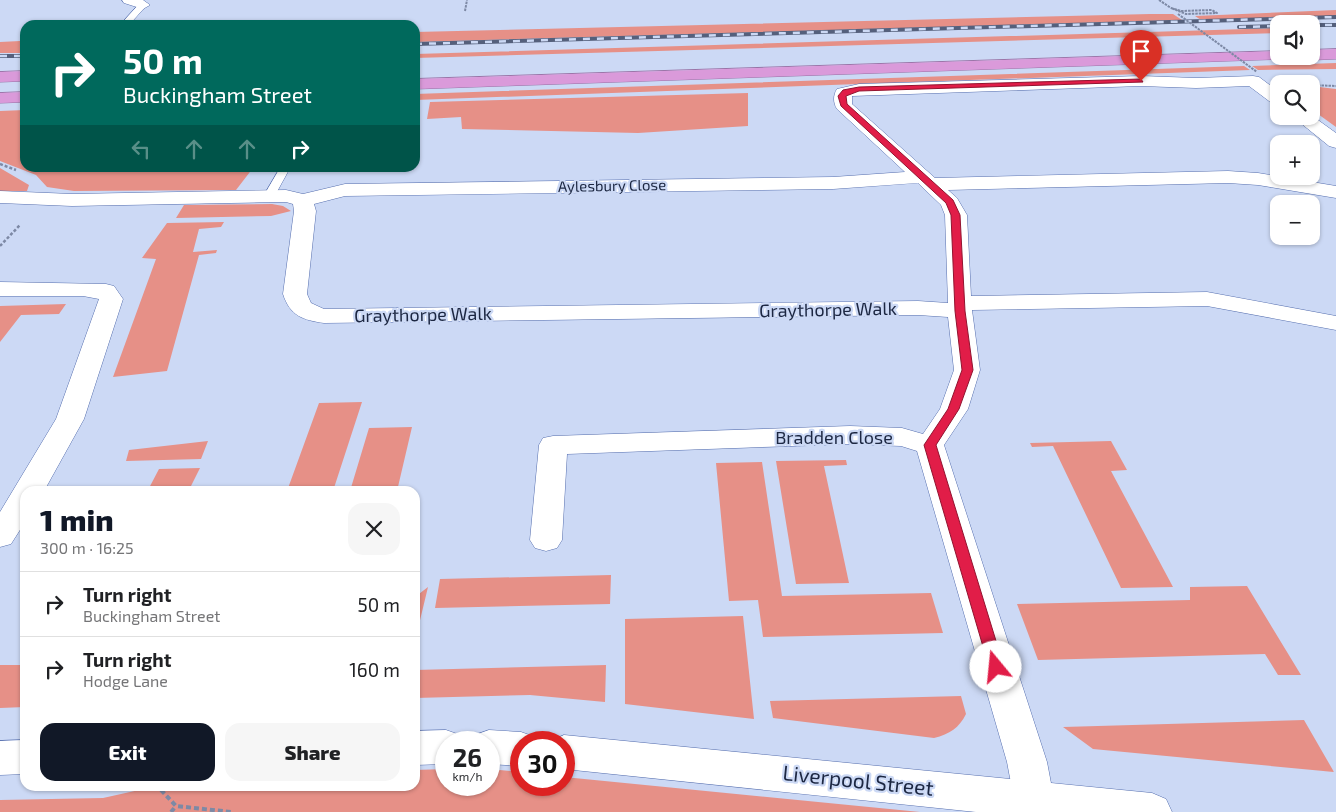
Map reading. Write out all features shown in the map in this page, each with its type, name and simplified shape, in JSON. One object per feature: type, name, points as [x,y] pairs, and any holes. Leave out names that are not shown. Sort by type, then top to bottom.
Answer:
[{"type":"highway","points":[[1320,40],[1336,39]]},
{"type":"highway","points":[[891,53],[1270,41]]},
{"type":"highway","points":[[1320,55],[1336,54]]},
{"type":"highway","points":[[420,84],[1270,56]]},
{"type":"highway","points":[[0,77],[20,76]]},
{"type":"highway","points":[[0,92],[20,94]]},
{"type":"highway","points":[[0,98],[20,96]]},
{"type":"street","points":[[1034,799],[1027,762],[930,445],[954,409],[967,370],[960,307],[956,215],[950,202],[844,105],[843,93],[859,89],[1141,81],[1196,83],[1255,76],[1270,91]]},
{"type":"street","points":[[1313,125],[1336,142]]},
{"type":"street","name":"Aylesbury Close","points":[[303,200],[345,190],[1228,177],[1258,179],[1336,192]]},
{"type":"street","points":[[0,197],[72,200],[286,196],[303,200]]},
{"type":"street","points":[[1336,198],[1336,208]]},
{"type":"street","name":"Graythorpe Walk","points":[[303,200],[305,211],[295,294],[298,305],[303,310],[324,316],[960,307],[1194,298],[1336,323]]},
{"type":"street","points":[[0,289],[90,289],[106,291],[111,299],[70,419],[32,486]]},
{"type":"street","name":"Bradden Close","points":[[546,540],[553,445],[860,436],[902,437],[930,445]]},
{"type":"street","points":[[0,536],[20,506]]},
{"type":"street","points":[[420,748],[435,747]]},
{"type":"street","name":"Liverpool Street","points":[[575,753],[1152,812]]},
{"type":"street","points":[[0,758],[20,757]]},
{"type":"lane","points":[[127,20],[136,2]]},
{"type":"lane","points":[[269,197],[283,172]]},
{"type":"path","points":[[465,11],[467,0]]},
{"type":"path","points":[[1159,0],[1255,76]]},
{"type":"path","points":[[1170,8],[1177,8],[1181,11],[1212,10],[1217,13],[1178,14]]},
{"type":"path","points":[[1320,85],[1336,86]]},
{"type":"path","points":[[0,246],[26,218]]},
{"type":"path","points":[[162,791],[176,806],[231,812]]},
{"type":"path","points":[[171,812],[176,806]]},
{"type":"shaded area","points":[[1336,10],[1336,16],[1270,15],[1270,18],[1201,20],[1195,16]]},
{"type":"shaded area","points":[[1150,14],[1173,14],[1182,20],[420,42],[420,32]]},
{"type":"shaded area","points":[[1270,28],[1270,33],[420,58],[420,54]]},
{"type":"shaded area","points":[[20,41],[20,53],[0,53],[0,42]]},
{"type":"shaded area","points":[[1336,63],[1336,69],[1258,70],[1252,66],[1320,65]]},
{"type":"shaded area","points":[[1244,66],[1250,70],[420,100],[420,94]]},
{"type":"shaded area","points":[[1320,87],[1336,89],[1336,127],[1320,115]]},
{"type":"shaded area","points":[[748,93],[748,126],[638,133],[462,129],[461,117],[427,119],[430,102]]},
{"type":"shaded area","points":[[20,110],[20,169],[0,161],[0,111]]},
{"type":"shaded area","points":[[0,168],[29,185],[27,191],[0,191]]},
{"type":"shaded area","points":[[28,172],[250,172],[236,190],[74,191],[47,187],[36,175]]},
{"type":"shaded area","points":[[272,204],[283,206],[291,211],[271,216],[176,218],[184,205]]},
{"type":"shaded area","points":[[224,222],[221,227],[199,229],[193,252],[217,250],[216,253],[199,255],[167,371],[113,377],[156,259],[142,258],[167,223]]},
{"type":"shaded area","points":[[66,304],[59,314],[21,315],[0,342],[0,306]]},
{"type":"shaded area","points":[[362,402],[335,486],[289,486],[319,403]]},
{"type":"shaded area","points":[[412,427],[398,486],[352,486],[369,428]]},
{"type":"shaded area","points":[[208,441],[201,459],[126,461],[129,450]]},
{"type":"shaded area","points":[[1111,441],[1127,470],[1111,471],[1173,587],[1121,588],[1053,446],[1032,447],[1030,443]]},
{"type":"shaded area","points":[[846,460],[847,465],[824,466],[849,583],[796,584],[776,461]]},
{"type":"shaded area","points":[[762,462],[782,596],[931,593],[943,633],[763,637],[758,600],[729,601],[716,463]]},
{"type":"shaded area","points":[[200,468],[191,486],[150,486],[159,469]]},
{"type":"shaded area","points":[[611,575],[610,604],[435,608],[440,579]]},
{"type":"shaded area","points":[[1247,586],[1301,675],[1278,675],[1265,654],[1038,660],[1017,604],[1190,600],[1190,587]]},
{"type":"shaded area","points":[[428,587],[420,620],[420,593]]},
{"type":"shaded area","points":[[743,616],[754,719],[625,704],[625,619]]},
{"type":"shaded area","points":[[0,665],[20,665],[20,707],[0,708]]},
{"type":"shaded area","points":[[606,665],[605,702],[530,695],[420,698],[420,670]]},
{"type":"shaded area","points":[[961,696],[966,714],[963,719],[953,730],[945,735],[934,738],[773,718],[770,701]]},
{"type":"shaded area","points":[[1304,720],[1334,772],[1093,749],[1063,727]]},
{"type":"shaded area","points":[[435,769],[435,796],[500,796],[500,770],[510,771],[510,796],[575,796],[575,778],[920,812],[0,812],[0,800],[103,798],[134,791],[420,791],[420,770]]},
{"type":"railway","points":[[420,44],[1336,17]]},
{"type":"railway","points":[[1320,25],[1336,25]]},
{"type":"railway","points":[[1239,27],[1270,26]]},
{"type":"railway","points":[[0,56],[20,56]]},
{"type":"route","points":[[996,667],[930,445],[954,409],[967,370],[960,311],[956,215],[950,202],[844,105],[842,96],[843,93],[854,89],[1141,81]]}]
